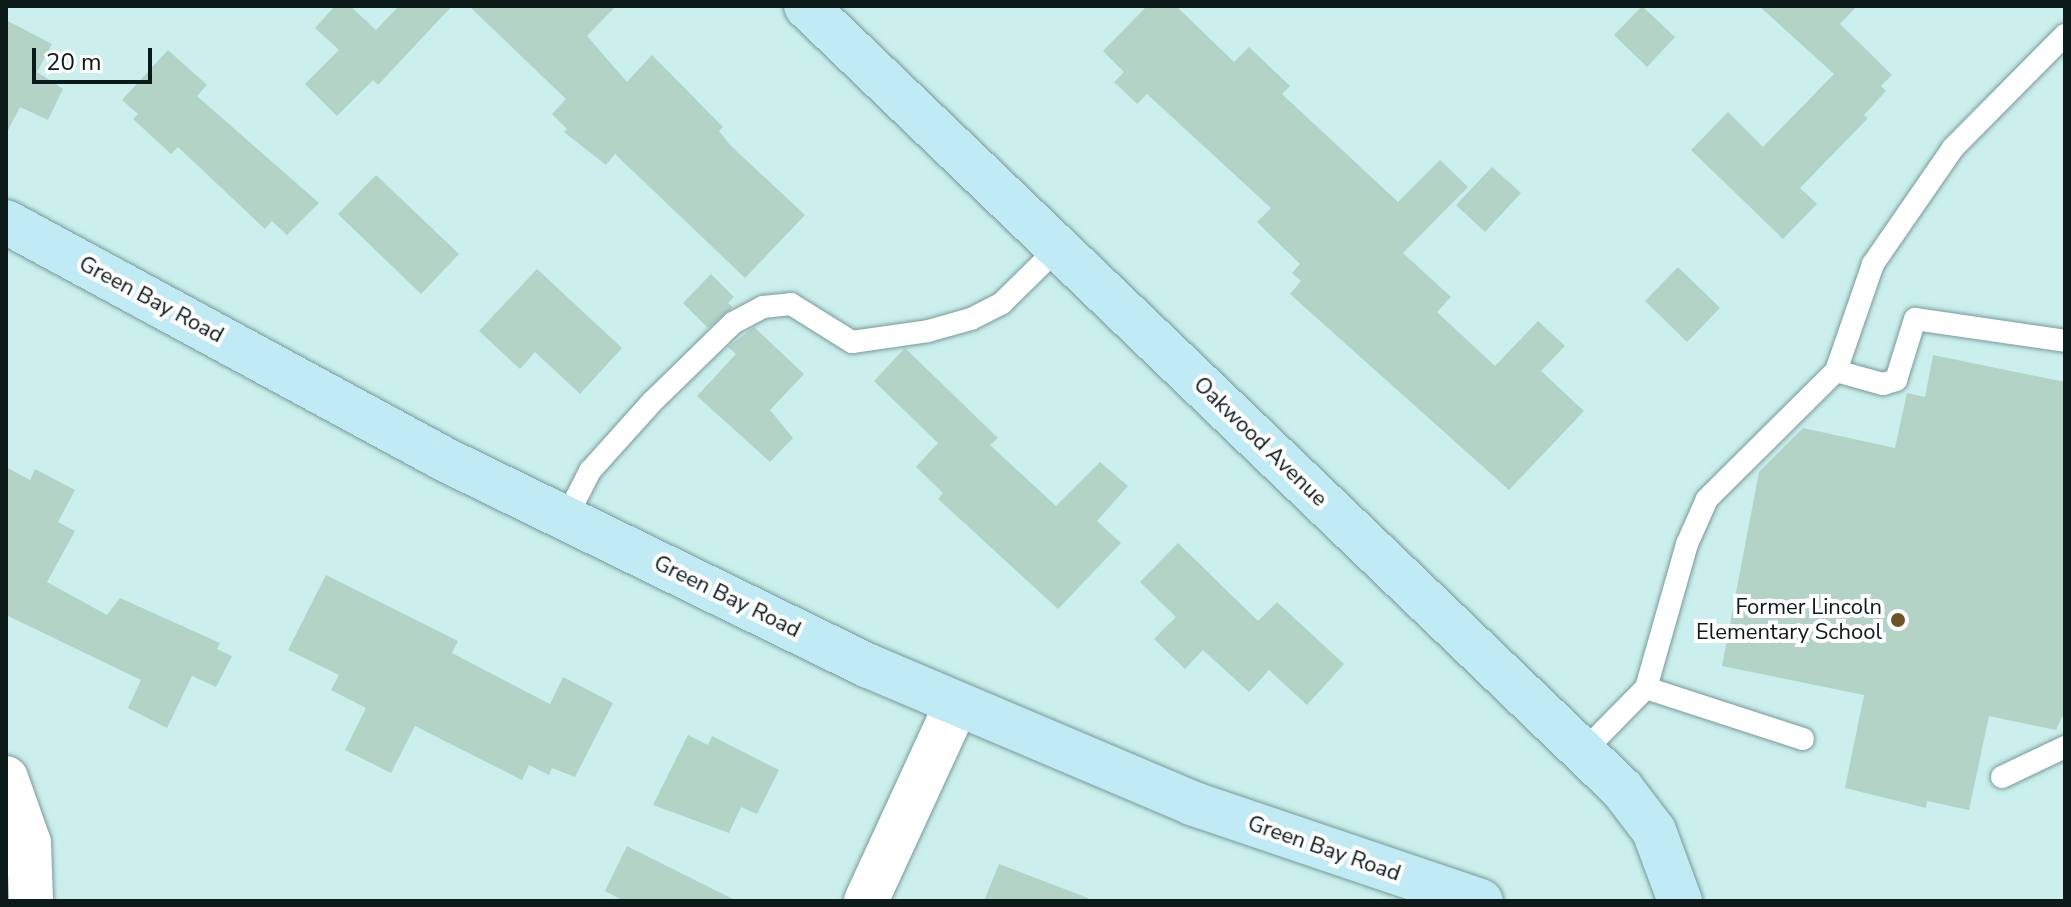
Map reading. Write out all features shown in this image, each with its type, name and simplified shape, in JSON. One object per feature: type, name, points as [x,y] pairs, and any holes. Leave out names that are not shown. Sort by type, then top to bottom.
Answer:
[{"type":"main road","name":"Oakwood Avenue","points":[[806,6],[1622,789],[1654,831],[1680,901]]},
{"type":"main road","name":"Green Bay Road","points":[[6,222],[446,460],[956,705],[1191,803],[1481,901]]},
{"type":"street","points":[[866,901],[956,705]]},
{"type":"street","points":[[6,778],[29,843],[31,901]]},
{"type":"lane","points":[[1583,752],[1646,688],[1687,544],[1707,499],[1836,371],[1873,264],[1953,148],[2065,35]]},
{"type":"lane","points":[[566,518],[590,471],[652,402],[733,323],[763,307],[791,304],[852,342],[928,331],[971,319],[1002,303],[1058,248]]},
{"type":"lane","points":[[1836,371],[1883,384],[1896,380],[1915,319],[2065,341]]},
{"type":"lane","points":[[1646,688],[1803,739]]},
{"type":"lane","points":[[2002,777],[2065,747]]},
{"type":"building","points":[[335,6],[350,6],[376,30],[399,6],[452,6],[378,85],[373,80],[337,116],[305,84],[339,50],[315,28]]},
{"type":"building","points":[[469,6],[616,6],[587,36],[627,82],[652,55],[723,127],[719,131],[730,145],[805,215],[745,278],[615,154],[606,165],[564,132],[567,129],[552,114],[566,99]]},
{"type":"building","points":[[1147,6],[1176,6],[1234,62],[1249,47],[1290,86],[1282,94],[1398,202],[1440,160],[1468,187],[1403,253],[1451,297],[1437,312],[1495,366],[1538,321],[1565,346],[1541,371],[1584,411],[1509,490],[1290,294],[1301,281],[1292,273],[1300,264],[1257,222],[1271,208],[1147,94],[1137,104],[1114,82],[1124,72],[1103,51]]},
{"type":"building","points":[[1642,6],[1675,37],[1647,67],[1614,35]]},
{"type":"building","points":[[1759,6],[1857,6],[1840,24],[1892,75],[1881,86],[1886,91],[1864,115],[1868,118],[1800,188],[1817,204],[1783,239],[1691,150],[1728,112],[1763,147],[1834,74]]},
{"type":"building","points":[[6,20],[52,44],[37,72],[63,89],[48,120],[20,107],[6,134]]},
{"type":"building","points":[[168,50],[207,85],[197,96],[319,203],[287,235],[272,221],[265,229],[178,147],[171,154],[133,119],[138,114],[122,100]]},
{"type":"building","points":[[1492,167],[1521,193],[1485,232],[1456,205]]},
{"type":"building","points":[[376,175],[459,254],[421,294],[338,214]]},
{"type":"building","points":[[1678,267],[1720,308],[1687,342],[1645,301]]},
{"type":"building","points":[[537,269],[622,348],[580,394],[535,352],[520,369],[479,331]]},
{"type":"building","points":[[711,274],[734,297],[728,303],[733,307],[708,328],[683,303]]},
{"type":"building","points":[[754,327],[804,374],[770,410],[793,438],[770,462],[697,396],[736,354],[728,347]]},
{"type":"building","points":[[905,348],[998,438],[990,445],[1056,506],[1100,462],[1128,486],[1097,521],[1121,543],[1058,609],[938,499],[943,493],[916,467],[938,443],[874,381]]},
{"type":"building","name":"Former Lincoln Elementary School","points":[[1933,355],[2065,382],[2065,711],[2056,730],[1989,716],[1969,810],[1927,801],[1926,808],[1845,788],[1864,695],[1722,666],[1759,472],[1803,428],[1895,448],[1907,393],[1925,397]]},
{"type":"building","points":[[6,467],[30,480],[35,469],[75,490],[58,522],[75,531],[47,582],[107,615],[120,598],[220,643],[217,649],[232,656],[216,687],[192,676],[167,728],[128,708],[141,680],[6,615]]},
{"type":"building","points":[[1178,543],[1258,621],[1277,602],[1344,664],[1307,705],[1269,670],[1249,692],[1203,650],[1185,669],[1154,639],[1176,617],[1140,582]]},
{"type":"building","points":[[326,575],[458,641],[452,653],[550,704],[563,677],[613,703],[575,777],[552,768],[549,775],[529,765],[522,780],[415,726],[391,773],[345,750],[366,708],[331,690],[339,675],[288,650]]},
{"type":"building","points":[[688,735],[708,745],[712,736],[779,770],[757,814],[741,807],[729,833],[653,805]]},
{"type":"building","points":[[627,846],[737,901],[624,901],[605,891]]},
{"type":"building","points":[[999,864],[1088,898],[1088,901],[984,901]]},
{"type":"place","name":"Former Lincoln Elementary School","points":[[1898,620]]}]
